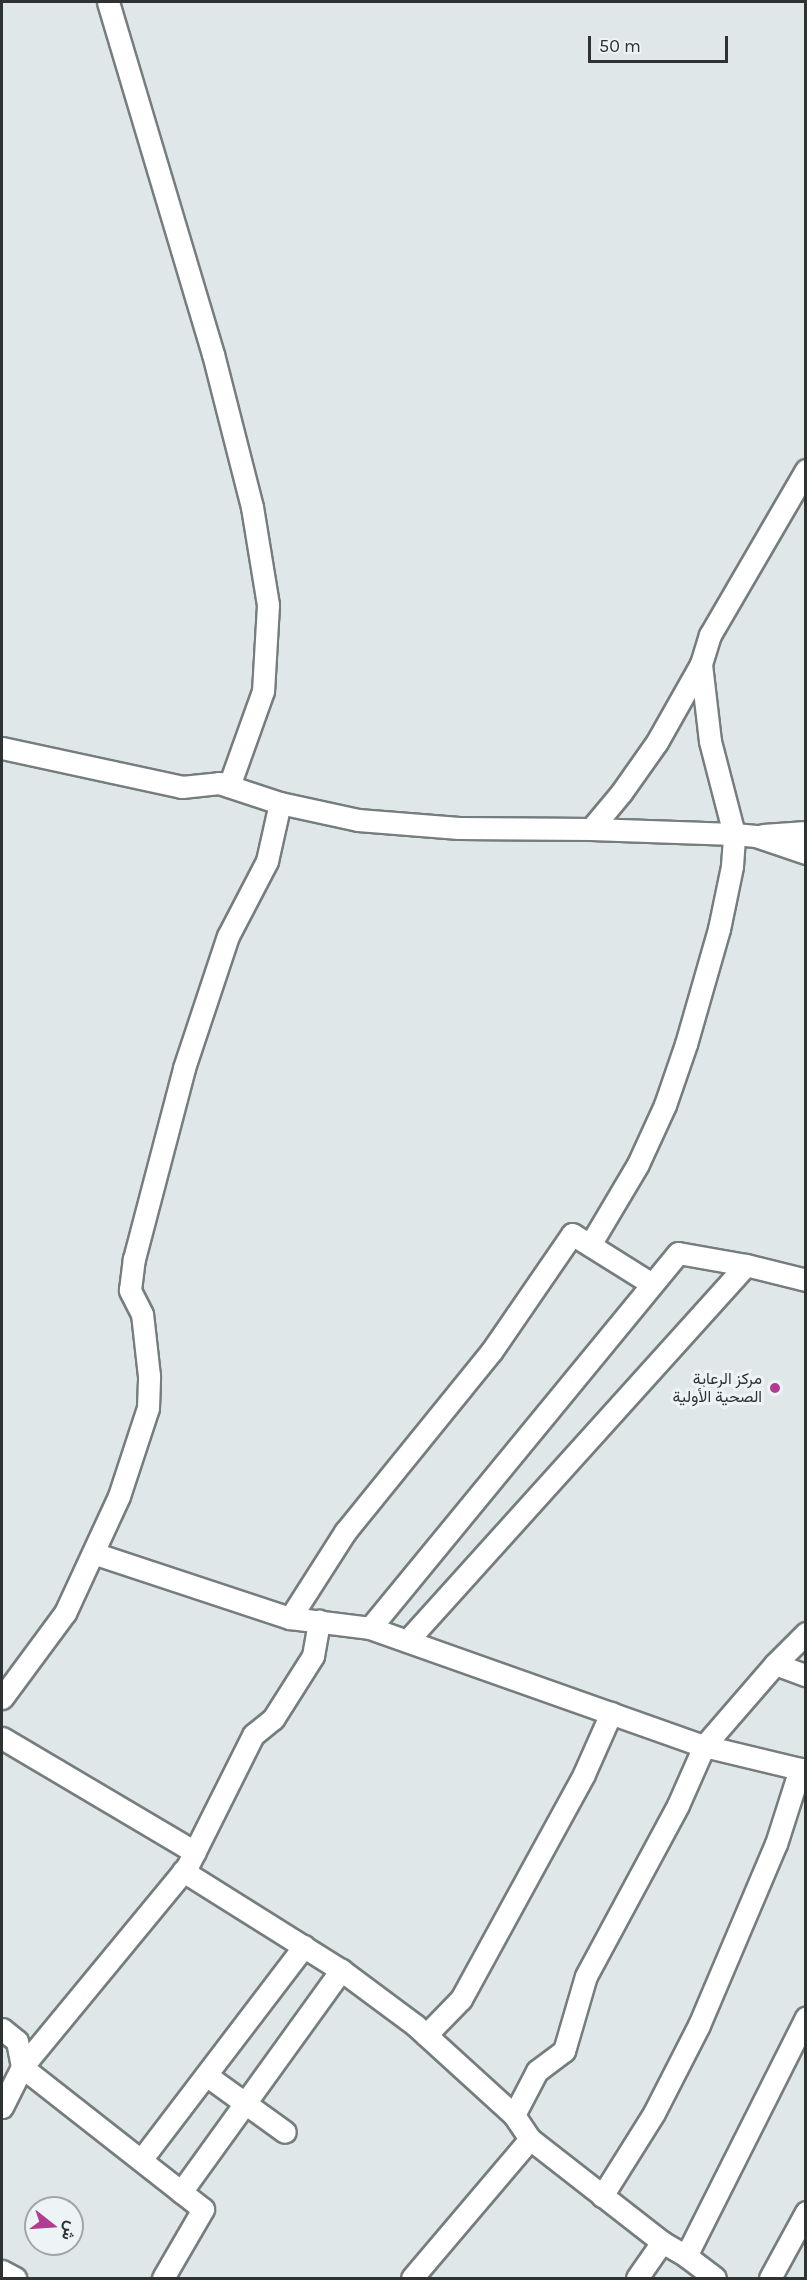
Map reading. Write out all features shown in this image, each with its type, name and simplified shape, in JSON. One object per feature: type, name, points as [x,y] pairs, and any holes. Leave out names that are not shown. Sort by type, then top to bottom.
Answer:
[{"type":"street","points":[[108,2],[213,354],[252,507],[268,605],[263,691],[229,786]]},
{"type":"street","points":[[591,829],[621,793],[657,742],[702,664],[710,635],[806,470]]},
{"type":"street","points":[[590,1245],[638,1164],[665,1105],[686,1044],[719,929],[732,866],[734,834],[710,741],[702,664]]},
{"type":"street","points":[[2,748],[183,787],[219,783],[280,803],[358,820],[450,828],[591,829],[756,836],[806,832]]},
{"type":"street","points":[[2,1698],[65,1613],[118,1496],[148,1408],[149,1376],[142,1314],[130,1290],[134,1258],[184,1068],[228,936],[267,861],[280,803]]},
{"type":"street","points":[[756,836],[806,853]]},
{"type":"street","points":[[290,1618],[345,1532],[491,1352],[572,1234],[652,1284]]},
{"type":"street","points":[[370,1628],[678,1253],[746,1265],[806,1280]]},
{"type":"street","points":[[407,1641],[746,1265]]},
{"type":"street","points":[[93,1553],[290,1618],[370,1628],[704,1746],[803,1770],[776,1844],[699,2025],[654,2113],[602,2196]]},
{"type":"street","points":[[2,2107],[22,2067],[183,1871],[195,1852],[253,1735],[273,1719],[313,1656],[319,1622]]},
{"type":"street","points":[[514,2115],[537,2071],[564,2051],[586,1976],[678,1805],[704,1746],[806,1633]]},
{"type":"street","points":[[776,1664],[806,1675]]},
{"type":"street","points":[[426,2036],[461,1999],[584,1774],[611,1713]]},
{"type":"street","points":[[2,1738],[195,1852]]},
{"type":"street","points":[[183,1871],[341,1970],[426,2036],[514,2115],[530,2139],[662,2242],[686,2256],[715,2278]]},
{"type":"street","points":[[141,2160],[304,1946]]},
{"type":"street","points":[[181,2192],[341,1970]]},
{"type":"street","points":[[686,2256],[806,2017]]},
{"type":"street","points":[[2,2029],[17,2041],[22,2067],[203,2209],[163,2278]]},
{"type":"street","points":[[206,2075],[285,2132]]},
{"type":"street","points":[[412,2278],[530,2139]]},
{"type":"street","points":[[770,2278],[806,2212]]},
{"type":"street","points":[[637,2278],[662,2242]]},
{"type":"street","points":[[2,2271],[15,2278]]},
{"type":"place","name":"مركز الرعاية الصحية الأولية","points":[[775,1388]]}]
